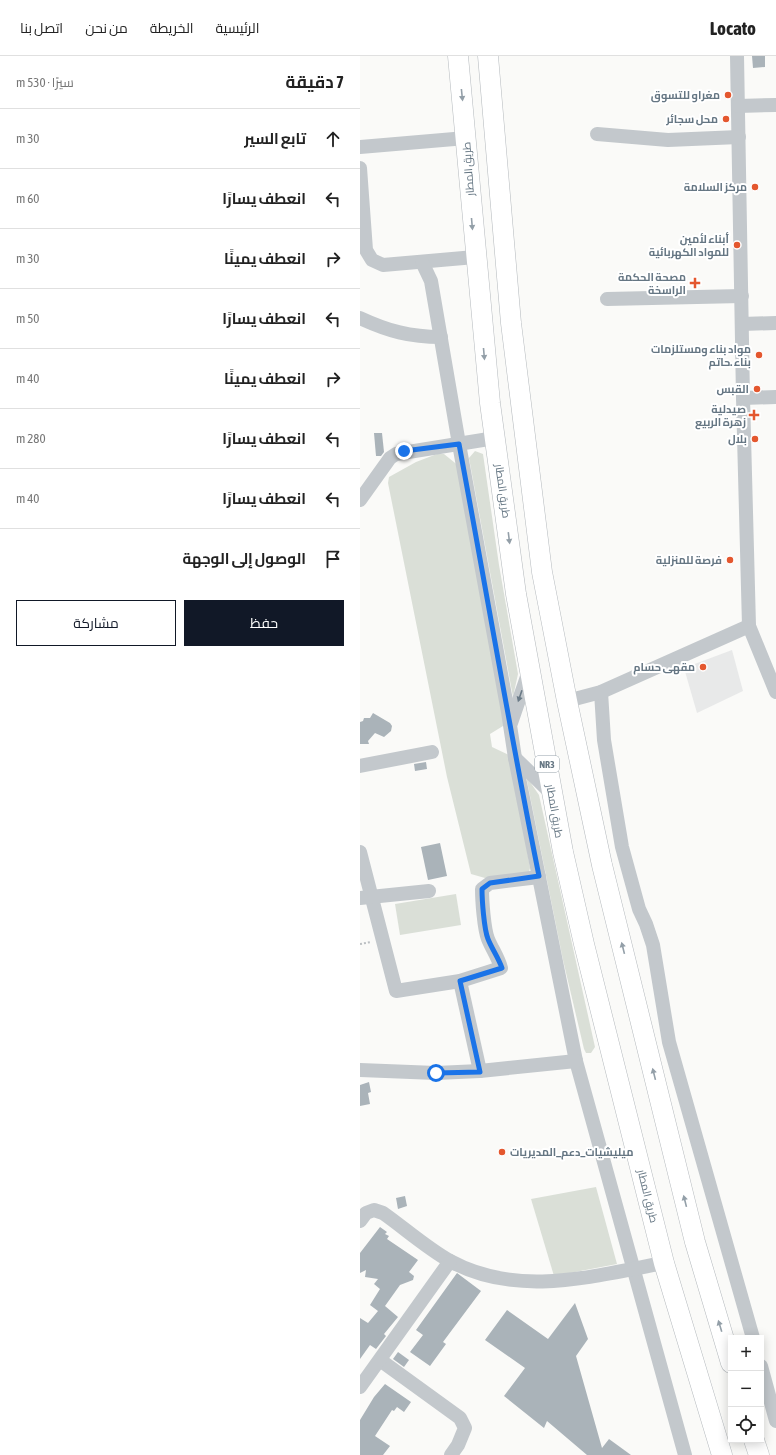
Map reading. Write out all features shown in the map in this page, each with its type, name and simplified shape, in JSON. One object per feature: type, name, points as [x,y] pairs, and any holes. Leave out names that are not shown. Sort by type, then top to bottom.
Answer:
[{"type":"highway","name":"طريق المطار","points":[[458,56],[485,364],[516,594],[552,794],[563,852],[584,944],[664,1263],[722,1455]]},
{"type":"highway","points":[[488,56],[511,323],[542,572],[567,701],[602,865],[695,1242],[728,1353]]},
{"type":"highway","points":[[755,1443],[758,1455]]},
{"type":"street","points":[[737,56],[749,626],[776,692]]},
{"type":"street","points":[[738,106],[776,105]]},
{"type":"street","points":[[597,134],[668,140],[739,137]]},
{"type":"street","points":[[360,147],[466,138]]},
{"type":"street","points":[[360,168],[366,250],[372,260],[383,265],[475,257]]},
{"type":"street","points":[[422,262],[432,281],[459,444],[515,758],[576,1062],[632,1269],[685,1455]]},
{"type":"street","points":[[607,299],[742,296]]},
{"type":"street","points":[[360,318],[387,330],[428,337],[441,337]]},
{"type":"street","points":[[742,324],[776,323]]},
{"type":"street","points":[[743,398],[776,397]]},
{"type":"street","points":[[360,500],[390,458],[396,454],[495,438]]},
{"type":"street","points":[[567,701],[601,692],[749,626]]},
{"type":"street","points":[[510,724],[530,668]]},
{"type":"street","points":[[601,692],[604,740],[622,847],[639,910],[646,924],[652,945],[669,1042],[752,1335]]},
{"type":"street","points":[[360,766],[432,752]]},
{"type":"street","points":[[515,758],[552,794]]},
{"type":"street","points":[[360,852],[366,898],[396,991],[460,981],[502,968],[499,958],[488,938],[482,900],[482,889],[490,883],[539,876]]},
{"type":"street","points":[[366,898],[429,891]]},
{"type":"street","points":[[460,981],[480,1072]]},
{"type":"street","points":[[360,1070],[436,1073],[480,1072],[576,1062]]},
{"type":"street","points":[[360,1221],[366,1213],[374,1210],[383,1213],[450,1261],[475,1271],[510,1281],[526,1283],[546,1282],[589,1277],[664,1263]]},
{"type":"street","points":[[360,1387],[450,1261]]},
{"type":"street","points":[[380,1360],[460,1418],[465,1428],[458,1445],[451,1455]]},
{"type":"street","points":[[762,1371],[776,1421]]},
{"type":"shaded area","points":[[475,451],[483,454],[499,565],[518,674],[513,697],[469,458]]},
{"type":"shaded area","points":[[437,454],[444,454],[460,467],[505,720],[503,726],[490,734],[492,747],[511,756],[530,868],[529,872],[485,878],[471,874],[447,777],[388,483],[389,477],[416,462]]},
{"type":"shaded area","points":[[732,650],[743,691],[697,713],[684,668]]},
{"type":"shaded area","points":[[526,776],[539,795],[595,1047],[591,1053],[586,1053],[584,1049],[563,960]]},
{"type":"shaded area","points":[[456,894],[461,925],[400,935],[395,904]]},
{"type":"shaded area","points":[[596,1187],[617,1264],[554,1276],[531,1199]]},
{"type":"building","points":[[752,56],[765,56],[765,67],[753,68]]},
{"type":"building","points":[[374,433],[382,433],[384,452],[381,456],[376,456]]},
{"type":"building","points":[[373,713],[390,723],[392,726],[391,731],[384,737],[375,733],[368,741],[369,744],[360,744],[360,722],[363,721],[364,718],[370,718]]},
{"type":"building","points":[[426,762],[427,769],[415,771],[414,764]]},
{"type":"building","points":[[440,843],[447,876],[428,880],[421,847]]},
{"type":"building","points":[[369,1082],[371,1092],[368,1093],[370,1104],[360,1106],[360,1085]]},
{"type":"building","points":[[405,1196],[407,1206],[398,1209],[396,1198]]},
{"type":"building","points":[[380,1227],[387,1232],[385,1234],[389,1236],[387,1239],[418,1260],[409,1272],[414,1276],[413,1280],[400,1285],[385,1306],[398,1317],[384,1334],[386,1336],[376,1349],[370,1345],[360,1359],[360,1318],[368,1323],[378,1311],[370,1305],[380,1289],[374,1284],[378,1279],[365,1277],[366,1270],[360,1273],[360,1253]]},
{"type":"building","points":[[457,1273],[481,1291],[443,1342],[446,1344],[430,1366],[410,1352],[423,1335],[416,1330]]},
{"type":"building","points":[[575,1303],[588,1339],[576,1356],[602,1448],[609,1439],[631,1455],[587,1455],[547,1421],[544,1428],[504,1396],[525,1368],[485,1340],[507,1310],[548,1339]]},
{"type":"building","points":[[398,1352],[409,1360],[404,1367],[393,1359]]},
{"type":"building","points":[[385,1384],[411,1402],[404,1412],[397,1407],[394,1411],[392,1410],[375,1436],[390,1446],[383,1455],[360,1455],[360,1420],[374,1397]]},
{"type":"place","name":"مغراو للتسوق","points":[[728,95]]},
{"type":"place","name":"محل سجائر","points":[[726,119]]},
{"type":"place","name":"مركز السلامة","points":[[755,187]]},
{"type":"place","name":"أبناء لأمين للمواد الكهربائية","points":[[737,245]]},
{"type":"place","name":"مصحة الحكمة الراسخة","points":[[695,283]]},
{"type":"place","name":"مواد بناء ومستلزمات بناء .حاتم","points":[[759,355]]},
{"type":"place","name":"القبس","points":[[757,389]]},
{"type":"place","name":"صيدلية زهرة الربيع","points":[[754,415]]},
{"type":"place","name":"بلال","points":[[755,439]]},
{"type":"place","name":"فرصة للمنزلية","points":[[730,560]]},
{"type":"place","name":"مقهى حسام","points":[[703,667]]},
{"type":"place","name":"ميليشيات_دعم_المديريات","points":[[502,1152]]},
{"type":"route","points":[[404,451],[459,444],[515,758],[539,876],[490,883],[482,889],[482,900],[488,938],[499,958],[502,968],[460,981],[480,1072],[436,1073]]}]
